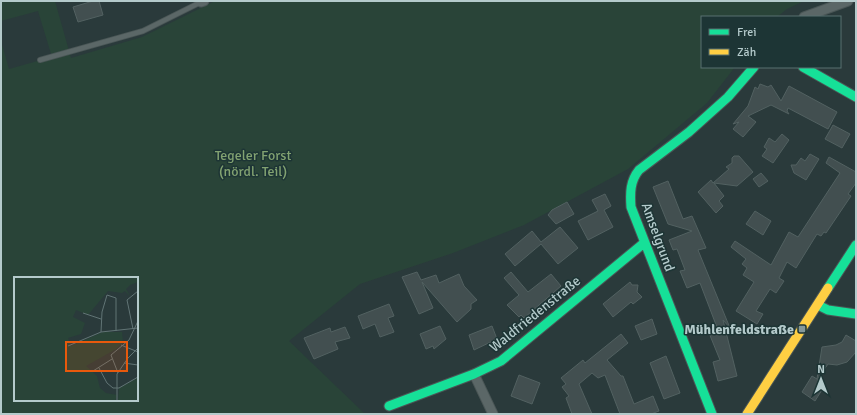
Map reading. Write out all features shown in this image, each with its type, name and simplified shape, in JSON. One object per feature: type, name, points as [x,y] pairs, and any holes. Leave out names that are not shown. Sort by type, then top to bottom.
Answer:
[{"type":"street","points":[[807,16],[848,1]]},
{"type":"street","name":"Amselgrund","points":[[712,414],[644,243],[631,207],[630,192],[634,176],[728,97],[753,68]]},
{"type":"street","points":[[805,68],[856,97]]},
{"type":"street","name":"Waldfriedenstraße","points":[[388,406],[474,374],[501,361],[644,243]]},
{"type":"street","points":[[747,414],[856,246]]},
{"type":"street","points":[[818,305],[828,310],[856,314]]},
{"type":"street","points":[[474,374],[493,414]]},
{"type":"lane","points":[[40,60],[143,31],[202,2]]},
{"type":"green space","name":"Tegeler Forst (nördl. Teil)","points":[[1,1],[55,1],[71,58],[142,37],[215,1],[804,1],[787,9],[778,16],[701,16],[701,68],[734,68],[707,103],[628,169],[524,225],[453,253],[360,284],[289,341],[365,414],[1,414],[1,41],[9,69],[52,57],[38,11],[1,21]]},
{"type":"building","points":[[93,1],[99,1],[103,15],[78,22],[73,7]]},
{"type":"building","points":[[760,84],[768,87],[771,85],[781,101],[789,86],[837,112],[828,129],[788,108],[787,111],[789,114],[771,105],[748,116],[756,122],[743,137],[733,129],[739,122],[733,124],[748,106],[755,87],[758,89]]},
{"type":"building","points":[[833,125],[850,134],[842,148],[825,139]]},
{"type":"building","points":[[782,134],[789,140],[773,163],[762,156],[767,149],[764,147],[769,138],[775,142]]},
{"type":"building","points":[[810,154],[819,159],[806,180],[794,173],[791,165],[796,165],[801,158],[805,161]]},
{"type":"building","points":[[734,156],[739,156],[753,172],[737,186],[714,183],[724,196],[719,201],[723,206],[716,213],[698,192],[711,180],[713,183],[729,169],[726,167],[732,163],[732,158]]},
{"type":"building","points":[[829,157],[856,172],[856,183],[848,194],[851,196],[826,233],[824,232],[821,236],[817,234],[796,268],[787,262],[779,278],[784,281],[776,293],[770,289],[756,311],[763,314],[757,324],[736,311],[754,282],[743,275],[747,268],[742,264],[746,259],[731,247],[735,241],[771,265],[789,232],[798,237],[840,173],[826,163]]},
{"type":"building","points":[[761,173],[768,181],[759,187],[753,179]]},
{"type":"building","points":[[668,181],[683,219],[692,216],[706,248],[698,250],[730,328],[723,320],[737,376],[718,381],[713,362],[720,360],[709,333],[718,330],[700,283],[687,288],[680,271],[685,270],[677,249],[673,250],[669,240],[692,231],[668,224],[653,187]]},
{"type":"building","points":[[605,194],[611,206],[604,210],[613,227],[588,240],[578,221],[598,211],[592,200]]},
{"type":"building","points":[[567,202],[574,214],[556,224],[548,215],[552,210]]},
{"type":"building","points":[[755,211],[771,221],[763,235],[746,224]]},
{"type":"building","points":[[560,227],[578,248],[558,264],[541,244],[515,266],[505,254],[532,231],[541,242]]},
{"type":"building","points":[[417,272],[421,280],[436,275],[439,283],[459,274],[464,286],[477,300],[471,304],[471,309],[457,322],[422,282],[433,308],[419,314],[402,277]]},
{"type":"building","points":[[511,272],[528,292],[551,274],[561,286],[524,318],[521,315],[519,317],[507,305],[519,295],[504,278]]},
{"type":"building","points":[[630,282],[632,285],[638,285],[637,292],[642,297],[633,304],[631,302],[613,317],[603,304]]},
{"type":"building","points":[[389,304],[394,316],[388,318],[394,332],[380,337],[375,324],[363,329],[358,316]]},
{"type":"building","points":[[652,319],[657,334],[641,340],[635,326]]},
{"type":"building","points":[[440,326],[446,339],[434,349],[433,346],[426,349],[420,334]]},
{"type":"building","points":[[492,326],[497,339],[474,350],[469,335]]},
{"type":"building","points":[[345,327],[350,338],[335,342],[338,349],[314,359],[304,338],[330,328],[331,332]]},
{"type":"building","points":[[621,334],[628,343],[607,360],[621,376],[623,376],[634,404],[653,396],[659,411],[651,414],[620,414],[605,375],[598,378],[592,373],[579,384],[592,414],[572,414],[566,398],[569,396],[562,387],[566,384],[561,378],[583,360],[585,363]]},
{"type":"building","points":[[846,335],[856,341],[856,352],[847,362],[837,365],[828,364],[817,380],[825,385],[815,401],[802,392],[812,376],[817,379],[822,347],[836,345],[842,342]]},
{"type":"building","points":[[666,356],[680,393],[664,399],[650,363]]},
{"type":"building","points":[[519,375],[540,383],[532,404],[511,396]]},
{"type":"traffic: fast","points":[[712,414],[631,207],[631,187],[639,170],[689,132],[728,97],[753,68]]},
{"type":"traffic: fast","points":[[805,68],[856,97]]},
{"type":"traffic: fast","points":[[389,406],[474,374],[501,361],[644,243]]},
{"type":"traffic: fast","points":[[828,288],[856,245]]},
{"type":"traffic: fast","points":[[818,305],[828,310],[856,314]]},
{"type":"traffic: slow","points":[[747,414],[828,288]]},
{"type":"place","name":"Mühlenfeldstraße","points":[[802,329]]}]
